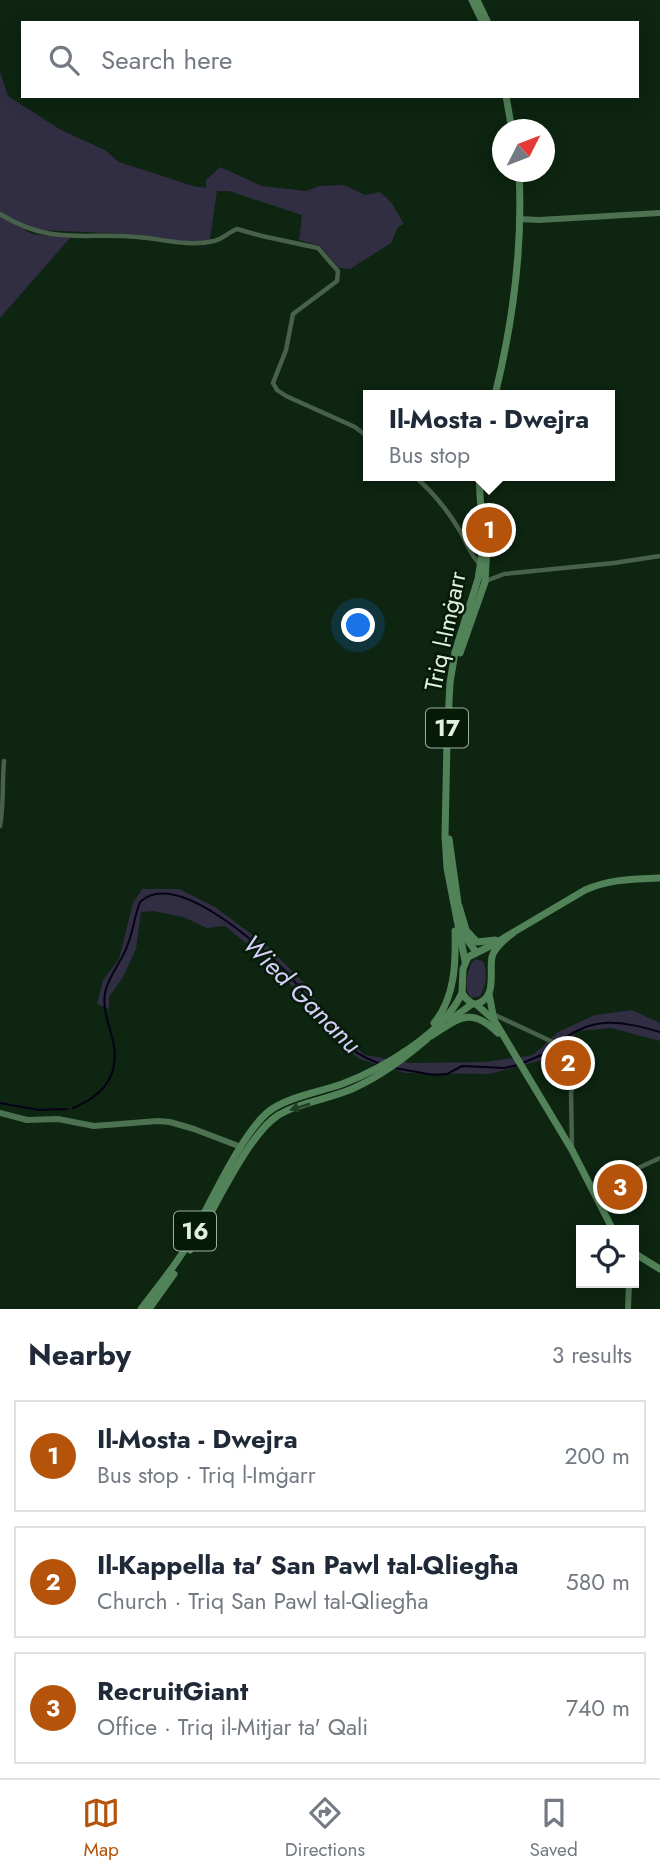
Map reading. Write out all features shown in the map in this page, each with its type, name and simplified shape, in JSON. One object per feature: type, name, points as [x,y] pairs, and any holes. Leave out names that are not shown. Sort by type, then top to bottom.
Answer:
[{"type":"main road","points":[[472,0],[484,21]]},
{"type":"main road","points":[[477,0],[484,21]]},
{"type":"main road","points":[[508,98],[512,119]]},
{"type":"main road","points":[[494,390],[512,320],[519,219],[517,182]]},
{"type":"main road","points":[[494,390],[511,282],[517,182]]},
{"type":"main road","name":"Triq l-Imġarr","points":[[478,952],[462,929],[449,835],[453,701],[460,654],[485,582],[481,481]]},
{"type":"main road","name":"Triq l-Imġarr","points":[[462,993],[465,961],[447,868],[445,836],[450,683],[455,652],[483,567]]},
{"type":"main road","points":[[418,1041],[438,1019],[452,981],[455,929],[447,868]]},
{"type":"main road","points":[[465,961],[588,888],[621,880],[660,878]]},
{"type":"main road","points":[[459,906],[466,930],[477,942],[490,941],[514,932]]},
{"type":"main road","points":[[514,932],[495,950],[492,960],[489,994],[494,1017],[572,1150],[610,1225]]},
{"type":"main road","points":[[478,952],[492,960]]},
{"type":"main road","points":[[462,993],[494,1017]]},
{"type":"main road","name":"16","points":[[141,1309],[184,1251],[241,1147],[257,1124],[272,1109],[376,1070],[418,1041],[449,1015],[462,993]]},
{"type":"main road","name":"16","points":[[149,1309],[198,1237],[247,1151],[266,1127],[278,1116],[352,1089],[385,1072],[489,994]]},
{"type":"main road","points":[[431,1036],[464,1017],[475,1016],[483,1019],[510,1047]]},
{"type":"main road","points":[[639,1256],[660,1269]]},
{"type":"street","points":[[519,219],[660,213]]},
{"type":"street","points":[[0,214],[24,228],[74,237],[139,237],[187,243],[217,240],[237,229],[320,249],[339,273],[337,281],[293,314],[286,350],[273,383],[277,390],[286,396],[363,433]]},
{"type":"street","points":[[419,481],[444,505],[472,557],[496,576]]},
{"type":"street","points":[[485,582],[496,576],[614,564],[660,556]]},
{"type":"street","points":[[0,827],[4,761]]},
{"type":"street","points":[[494,1017],[554,1041],[573,1052],[577,1076],[571,1092],[572,1150]]},
{"type":"street","points":[[0,1113],[27,1120],[55,1118],[98,1126],[170,1122],[241,1147]]},
{"type":"street","points":[[591,1190],[660,1158]]},
{"type":"street","points":[[628,1309],[629,1288]]},
{"type":"shaded area","points":[[0,72],[8,96],[61,130],[105,150],[119,162],[206,188],[206,180],[220,167],[262,186],[306,191],[320,186],[344,185],[365,195],[380,192],[391,202],[404,224],[398,227],[391,243],[350,269],[339,268],[320,246],[299,240],[302,215],[229,191],[217,191],[210,239],[185,243],[133,234],[36,230],[0,212]]},
{"type":"shaded area","points":[[0,216],[32,234],[70,238],[0,318]]},
{"type":"shaded area","points":[[142,889],[179,889],[215,907],[266,945],[308,987],[328,1022],[365,1055],[410,1063],[485,1062],[533,1055],[558,1032],[595,1015],[632,1010],[660,1023],[660,1041],[611,1028],[577,1031],[551,1058],[489,1074],[405,1073],[360,1059],[338,1044],[277,968],[225,926],[207,928],[183,917],[153,911],[141,912],[136,949],[123,977],[109,997],[109,1009],[97,1004],[103,980],[119,959],[133,903]]},
{"type":"shaded area","points":[[475,959],[483,961],[486,979],[480,996],[471,998],[467,980],[470,966]]},
{"type":"waterway","name":"Wied Gananu","points":[[73,1108],[99,1092],[106,1085],[114,1068],[114,1046],[107,1020],[105,993],[128,943],[140,902],[156,894],[175,895],[196,903],[240,931],[288,974],[338,1038],[356,1053],[378,1063]]},
{"type":"waterway","name":"Wied Gananu","points":[[559,1042],[572,1033],[596,1024],[620,1023],[660,1032]]},
{"type":"waterway","name":"Wied Gananu","points":[[523,1063],[555,1046]]},
{"type":"waterway","name":"Wied Gananu","points":[[394,1068],[434,1075],[447,1074],[462,1066],[504,1068],[518,1065]]},
{"type":"waterway","points":[[0,1103],[39,1110],[67,1109]]},
{"type":"place","name":"Il-Mosta - Dwejra","points":[[489,530]]},
{"type":"place","name":"Il-Kappella ta' San Pawl tal-Qliegħa","points":[[568,1063]]},
{"type":"place","name":"RecruitGiant","points":[[620,1187]]}]
